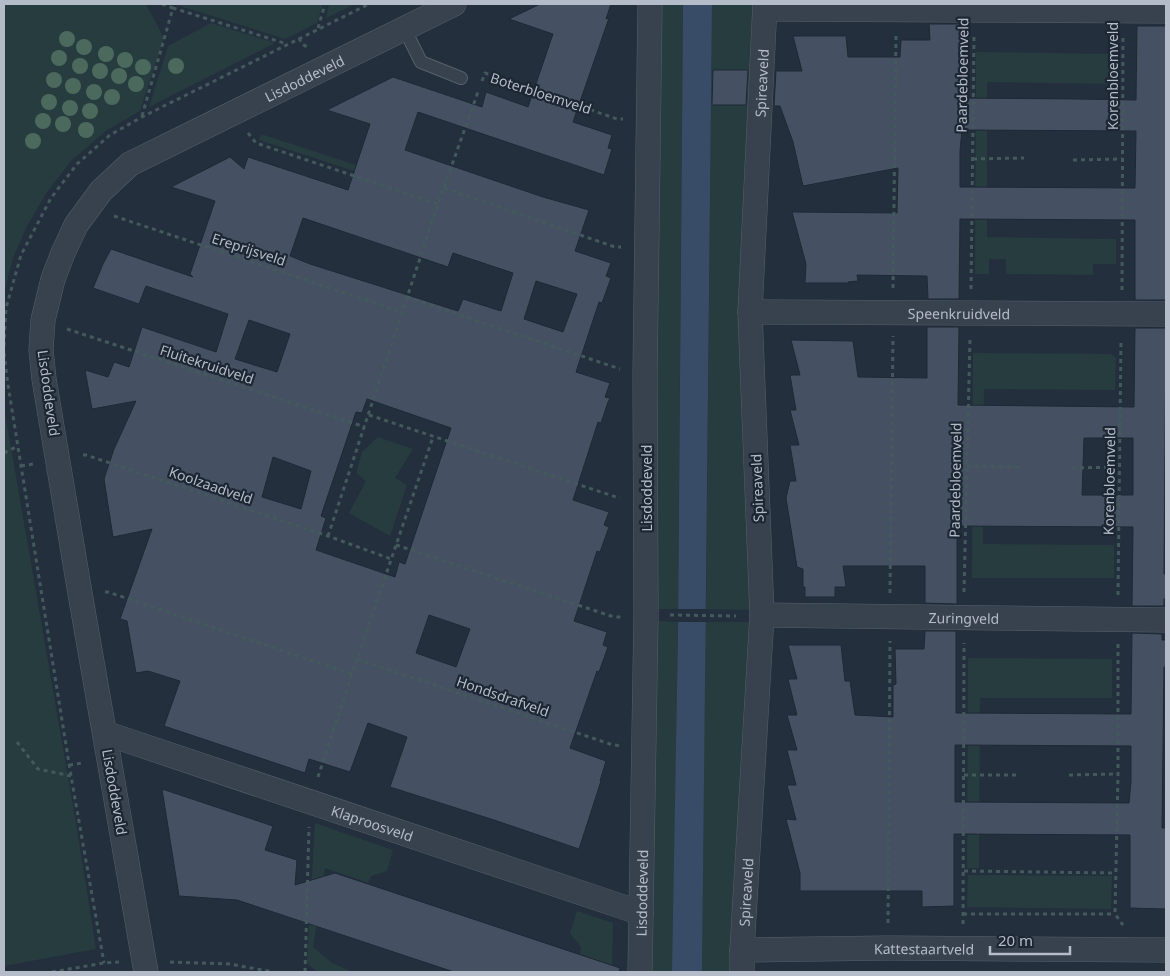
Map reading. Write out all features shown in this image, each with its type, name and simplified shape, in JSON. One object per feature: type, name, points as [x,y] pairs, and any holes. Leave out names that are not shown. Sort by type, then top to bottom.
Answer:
[{"type":"street","name":"Lisdoddeveld","points":[[146,972],[80,599],[44,379],[41,350],[43,320],[53,279],[76,225],[101,191],[130,164],[454,4]]},
{"type":"street","name":"Lisdoddeveld","points":[[640,972],[644,750],[653,615],[646,500],[645,375],[650,4]]},
{"type":"street","points":[[766,6],[896,10],[1166,11]]},
{"type":"street","name":"Spireaveld","points":[[742,961],[762,615],[750,312],[766,6]]},
{"type":"street","name":"Speenkruidveld","points":[[750,312],[1166,314]]},
{"type":"street","name":"Zuringveld","points":[[762,615],[1166,620]]},
{"type":"street","name":"Klaproosveld","points":[[105,733],[641,913]]},
{"type":"street","name":"Kattestaartveld","points":[[742,961],[888,948],[1166,950]]},
{"type":"lane","points":[[404,28],[421,62],[461,78]]},
{"type":"path","points":[[162,4],[288,44]]},
{"type":"path","points":[[318,29],[325,4]]},
{"type":"path","points":[[142,117],[173,8]]},
{"type":"path","points":[[888,948],[896,10]]},
{"type":"path","name":"Paardebloemveld","points":[[956,949],[963,926],[964,617],[971,314],[974,10]]},
{"type":"path","name":"Korenbloemveld","points":[[1124,11],[1118,774],[1115,873],[1115,914],[1123,926],[1124,950]]},
{"type":"path","name":"Boterbloemveld","points":[[444,188],[485,73],[617,119],[649,117]]},
{"type":"path","points":[[234,113],[256,143],[438,204]]},
{"type":"path","points":[[973,159],[1024,158]]},
{"type":"path","points":[[1073,160],[1123,159]]},
{"type":"path","points":[[328,536],[444,188],[615,247],[647,249]]},
{"type":"path","name":"Ereprijsveld","points":[[90,206],[118,218],[402,312]]},
{"type":"path","points":[[407,297],[616,368],[645,375]]},
{"type":"path","name":"Fluitekruidveld","points":[[43,320],[364,427]]},
{"type":"path","points":[[4,353],[71,776],[104,963]]},
{"type":"path","points":[[369,414],[433,437],[616,496],[646,500]]},
{"type":"path","points":[[305,972],[310,802],[433,437]]},
{"type":"path","points":[[4,453],[18,446]]},
{"type":"path","name":"Koolzaadveld","points":[[21,466],[86,455],[391,559]]},
{"type":"path","points":[[967,466],[1021,467]]},
{"type":"path","points":[[1072,468],[1120,467]]},
{"type":"path","points":[[396,545],[614,617],[653,615],[737,616]]},
{"type":"path","points":[[80,599],[108,592],[352,674]]},
{"type":"path","name":"Hondsdrafveld","points":[[357,659],[610,744],[644,750]]},
{"type":"path","points":[[17,742],[38,769],[71,776]]},
{"type":"path","points":[[964,775],[1018,774]]},
{"type":"path","points":[[1070,775],[1118,774]]},
{"type":"path","points":[[964,871],[1115,873]]},
{"type":"path","points":[[963,914],[1115,914]]},
{"type":"green space","points":[[4,4],[146,4],[164,38],[140,111],[107,130],[72,160],[47,192],[27,226],[13,258],[4,293]]},
{"type":"green space","points":[[174,4],[323,4],[317,23],[285,39]]},
{"type":"green space","points":[[329,4],[355,4],[326,18]]},
{"type":"green space","points":[[658,4],[683,4],[678,609],[653,609]]},
{"type":"green space","points":[[712,4],[755,4],[751,610],[706,609]]},
{"type":"green space","points":[[211,23],[275,43],[149,107],[168,46]]},
{"type":"green space","points":[[976,52],[1114,54],[1119,59],[1118,84],[987,82],[987,237],[1116,239],[1116,264],[1093,264],[1093,275],[1006,274],[1006,259],[989,259],[989,274],[975,274]]},
{"type":"green space","points":[[261,134],[389,176],[388,182],[259,140]]},
{"type":"green space","points":[[973,353],[1111,354],[1116,358],[1115,390],[984,389],[983,544],[1114,545],[1114,578],[972,578]]},
{"type":"green space","points":[[4,407],[96,949],[4,966]]},
{"type":"green space","points":[[378,437],[413,449],[395,478],[407,485],[390,536],[349,513],[366,481],[356,473],[362,452]]},
{"type":"green space","points":[[654,621],[678,622],[673,972],[649,972]]},
{"type":"green space","points":[[705,622],[751,622],[732,972],[702,972]]},
{"type":"green space","points":[[968,658],[1112,659],[1112,698],[980,698],[979,868],[967,868]]},
{"type":"green space","points":[[315,823],[393,850],[387,871],[371,876],[368,883],[325,868],[313,947],[332,963],[353,972],[318,972],[307,962]]},
{"type":"green space","points":[[968,875],[1112,876],[1111,909],[967,907]]},
{"type":"green space","points":[[577,911],[613,923],[612,966],[580,954],[581,947],[570,933]]},
{"type":"water","points":[[683,4],[712,4],[702,972],[672,972],[678,632]]},
{"type":"pier","points":[[676,609],[708,609],[708,622],[676,622]]},
{"type":"building","points":[[540,4],[611,4],[606,19],[609,18],[573,122],[612,135],[608,148],[612,149],[604,175],[418,112],[405,150],[543,197],[589,210],[575,251],[611,263],[606,276],[611,278],[602,303],[599,302],[576,372],[610,383],[605,397],[610,398],[601,423],[598,422],[573,500],[609,512],[604,525],[609,527],[600,552],[597,551],[574,621],[607,632],[603,645],[608,647],[599,672],[597,671],[570,748],[606,761],[579,849],[390,787],[407,737],[368,723],[350,772],[309,759],[305,773],[164,726],[180,681],[148,671],[136,673],[127,621],[120,619],[152,529],[113,537],[104,479],[114,449],[136,401],[92,409],[85,370],[108,377],[114,362],[129,367],[142,327],[216,352],[228,314],[146,286],[139,304],[93,288],[111,249],[193,277],[190,274],[215,201],[171,187],[230,157],[244,169],[248,157],[348,190],[370,124],[327,110],[393,77],[482,107],[486,92],[528,107],[553,34],[509,19]],"holes":[[[303,218],[448,267],[453,253],[513,273],[501,311],[463,299],[458,311],[290,256]],[[536,281],[577,294],[563,332],[524,319]],[[249,320],[290,334],[277,372],[235,359]],[[367,399],[451,428],[405,564],[399,562],[395,577],[316,550],[326,518],[321,516],[356,412],[362,413]],[[273,457],[311,471],[301,509],[262,497]],[[429,615],[470,629],[456,667],[416,653]]]},
{"type":"building","points":[[929,24],[961,24],[961,98],[1136,100],[1137,26],[1166,26],[1166,300],[1135,300],[1135,220],[960,219],[959,299],[928,299],[927,276],[857,275],[858,281],[849,283],[805,283],[806,264],[792,212],[897,213],[898,168],[803,186],[793,142],[780,106],[774,106],[776,71],[802,71],[793,36],[846,36],[848,57],[900,57],[901,40],[930,40]],"holes":[[[962,130],[1136,131],[1135,188],[960,187]]]},
{"type":"building","points":[[713,70],[748,70],[746,105],[712,105]]},
{"type":"building","points":[[927,327],[959,327],[958,405],[1134,407],[1135,328],[1166,328],[1164,574],[1166,574],[1166,599],[1164,599],[1164,606],[1132,606],[1133,527],[957,526],[957,604],[925,603],[925,566],[843,566],[846,587],[835,587],[835,597],[805,597],[803,569],[797,567],[786,498],[790,481],[796,481],[790,445],[799,445],[790,410],[796,410],[790,375],[800,375],[791,340],[853,341],[858,377],[927,378]],"holes":[[[1084,438],[1133,438],[1133,495],[1082,495]]]},
{"type":"building","points":[[925,631],[956,631],[956,713],[1131,714],[1132,633],[1162,634],[1162,640],[1166,640],[1162,828],[1166,828],[1166,909],[1130,908],[1130,835],[954,834],[954,906],[922,907],[922,891],[800,891],[800,873],[786,819],[796,820],[787,785],[796,785],[787,750],[797,750],[787,715],[797,715],[788,679],[797,679],[788,645],[841,645],[845,681],[850,681],[855,715],[893,717],[893,685],[896,684],[895,649],[924,649]],"holes":[[[955,745],[1131,746],[1129,803],[955,802]]]},
{"type":"building","points":[[162,789],[273,826],[265,850],[297,860],[295,885],[335,873],[620,968],[619,972],[454,972],[237,900],[179,896]]}]
